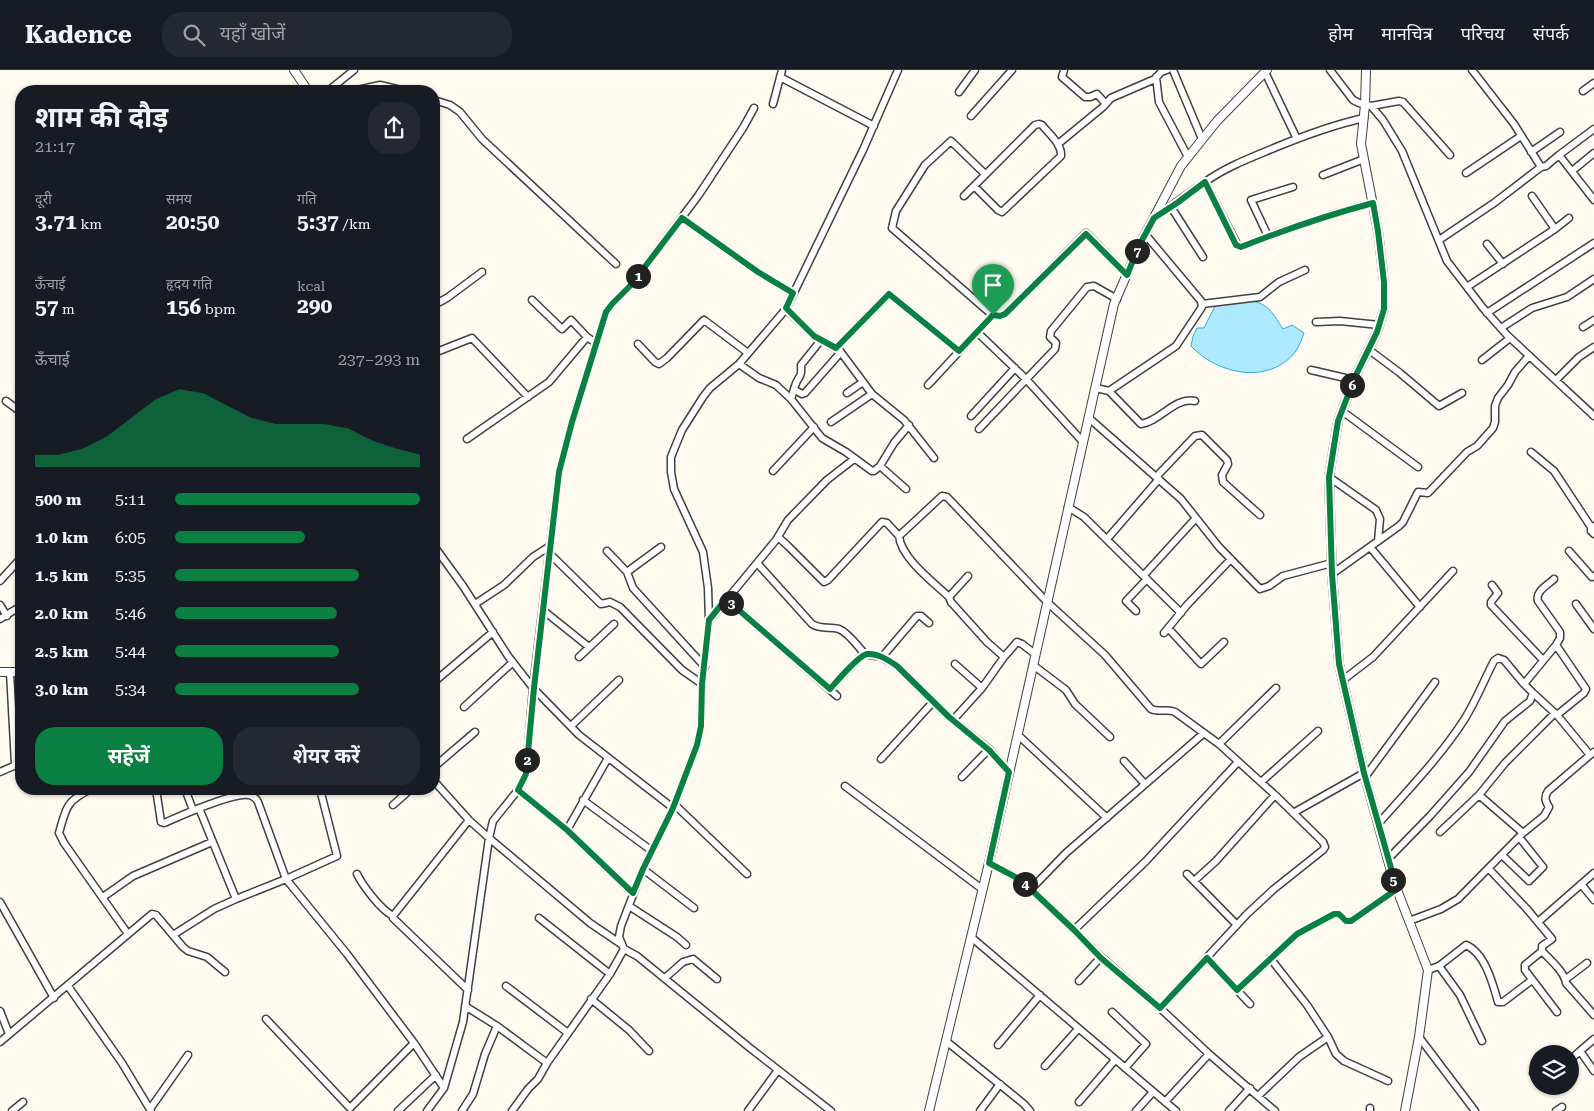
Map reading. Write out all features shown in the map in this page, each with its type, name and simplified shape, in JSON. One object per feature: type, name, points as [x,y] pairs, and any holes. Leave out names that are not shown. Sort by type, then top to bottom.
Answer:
[{"type":"street","points":[[294,70],[304,85]]},
{"type":"street","points":[[335,85],[354,70]]},
{"type":"street","points":[[512,1111],[538,1079],[547,1062],[610,974],[622,947],[619,937],[621,926],[633,893],[674,806],[697,745],[701,726],[702,684],[709,620],[708,588],[703,552],[674,490],[671,457],[682,430],[710,388],[739,364],[786,308],[874,126],[898,70]]},
{"type":"street","points":[[960,92],[975,70]]},
{"type":"street","points":[[971,116],[1012,70]]},
{"type":"street","points":[[1064,70],[1062,77],[1085,97],[1097,94],[1106,104]]},
{"type":"street","points":[[1058,144],[1112,98],[1167,70]]},
{"type":"street","points":[[1174,70],[1202,139]]},
{"type":"street","points":[[1330,70],[1348,95],[1359,103],[1368,106],[1384,120],[1402,150],[1447,260],[1467,287],[1510,338],[1594,416]]},
{"type":"street","points":[[1366,70],[1368,106],[1364,118],[1361,144],[1378,231],[1384,282],[1384,309],[1338,421],[1329,477],[1332,574],[1339,664],[1364,775],[1397,889],[1428,970],[1419,1037],[1405,1111]]},
{"type":"street","points":[[1472,70],[1541,166]]},
{"type":"street","points":[[929,1111],[989,863],[1068,507],[1117,299],[1145,234],[1181,166],[1217,121],[1266,71],[1297,139]]},
{"type":"street","points":[[774,104],[781,74],[874,126]]},
{"type":"street","points":[[1157,74],[1159,102],[1188,157]]},
{"type":"street","points":[[1583,91],[1594,83]]},
{"type":"street","points":[[440,102],[450,105],[460,112],[482,139],[616,264]]},
{"type":"street","points":[[1368,106],[1403,102],[1450,156]]},
{"type":"street","points":[[427,1111],[444,1088],[461,1030],[493,821],[518,790],[526,774],[559,472],[572,422],[606,312],[631,285],[682,218],[734,142],[754,108]]},
{"type":"street","points":[[1154,218],[1205,182],[1238,163],[1297,139],[1346,122],[1364,118]]},
{"type":"street","points":[[964,196],[985,174],[1037,124],[1042,125],[1058,144],[1061,156],[1002,212],[974,186]]},
{"type":"street","points":[[1439,240],[1494,203],[1541,166],[1546,166],[1594,129]]},
{"type":"street","points":[[1531,152],[1560,132]]},
{"type":"street","points":[[1466,173],[1521,136]]},
{"type":"street","points":[[985,174],[951,141],[925,165],[896,211],[892,228],[993,315],[1000,316],[1005,314],[1086,234],[1127,275]]},
{"type":"street","points":[[1572,171],[1594,154]]},
{"type":"street","points":[[1559,155],[1594,200]]},
{"type":"street","points":[[1323,175],[1364,158]]},
{"type":"street","points":[[1205,182],[1238,246],[1241,247],[1268,236],[1373,203]]},
{"type":"street","points":[[1268,236],[1251,200],[1293,186]]},
{"type":"street","points":[[1532,196],[1555,229]]},
{"type":"street","points":[[1171,207],[1203,257]]},
{"type":"street","points":[[682,218],[758,272],[793,293]]},
{"type":"street","points":[[1467,287],[1555,229],[1568,218]]},
{"type":"street","points":[[1145,234],[1202,304]]},
{"type":"street","points":[[1487,313],[1594,243]]},
{"type":"street","points":[[1487,244],[1503,264]]},
{"type":"street","points":[[1202,304],[1260,297],[1279,282],[1305,270]]},
{"type":"street","points":[[440,302],[482,272]]},
{"type":"street","points":[[1501,328],[1532,308],[1568,297],[1594,279]]},
{"type":"street","points":[[979,429],[1055,348],[1056,343],[1050,337],[1051,331],[1087,288],[1094,286],[1117,299]]},
{"type":"street","points":[[795,390],[802,394],[805,393],[838,350],[889,294],[959,351]]},
{"type":"street","points":[[532,300],[562,329],[571,320],[587,337],[596,343]]},
{"type":"street","points":[[1109,391],[1176,346],[1202,307],[1202,304]]},
{"type":"street","points":[[786,308],[811,334],[838,350],[872,394],[909,425],[934,458]]},
{"type":"street","points":[[928,385],[993,315]]},
{"type":"street","points":[[638,344],[659,364],[704,320],[748,353]]},
{"type":"street","points":[[1583,327],[1594,320]]},
{"type":"street","points":[[1316,322],[1340,321],[1379,325]]},
{"type":"street","points":[[977,332],[1026,379],[1083,442]]},
{"type":"street","points":[[467,439],[549,382],[587,337]]},
{"type":"street","points":[[440,351],[472,338],[528,397]]},
{"type":"street","points":[[1482,360],[1510,338]]},
{"type":"street","points":[[790,399],[795,390],[795,385],[801,376],[801,365],[821,340]]},
{"type":"street","points":[[1556,380],[1579,358],[1594,347]]},
{"type":"street","points":[[1368,349],[1439,406],[1462,393]]},
{"type":"street","points":[[1332,574],[1403,522],[1418,492],[1428,493],[1467,452],[1477,446],[1493,428],[1498,398],[1515,372],[1529,356]]},
{"type":"street","points":[[739,364],[759,378],[776,385],[822,438],[846,452],[872,472],[880,466],[895,441],[909,425]]},
{"type":"street","points":[[971,416],[1015,368]]},
{"type":"street","points":[[1311,370],[1354,380]]},
{"type":"street","points":[[847,393],[863,382]]},
{"type":"street","points":[[1096,388],[1109,391],[1141,424],[1150,422],[1182,401],[1196,401]]},
{"type":"street","points":[[831,422],[872,394]]},
{"type":"street","points":[[6,401],[15,408]]},
{"type":"street","points":[[1342,410],[1418,467]]},
{"type":"street","points":[[1090,419],[1181,499],[1231,559],[1260,589],[1264,589],[1282,576],[1332,562]]},
{"type":"street","points":[[773,471],[814,428]]},
{"type":"street","points":[[1107,539],[1195,436],[1202,435],[1227,460],[1228,464],[1222,475],[1223,482],[1260,515]]},
{"type":"street","points":[[1531,452],[1554,471],[1593,529]]},
{"type":"street","points":[[709,620],[778,537],[788,520],[804,502],[827,480],[854,459]]},
{"type":"street","points":[[880,466],[906,489]]},
{"type":"street","points":[[1329,477],[1376,510],[1380,519],[1378,541]]},
{"type":"street","points":[[899,536],[942,496],[947,497],[1047,602],[1105,656],[1151,709],[1155,711],[1171,710],[1219,744],[1276,795],[1322,842],[1323,850],[1274,889],[1237,925],[1160,1008]]},
{"type":"street","points":[[1068,507],[1084,517],[1181,613]]},
{"type":"street","points":[[1136,611],[1126,601],[1196,518]]},
{"type":"street","points":[[778,537],[824,582],[882,522],[887,523],[899,536],[900,543],[915,565],[949,597],[951,602],[987,642],[1004,657]]},
{"type":"street","points":[[475,604],[504,585],[533,557],[550,546]]},
{"type":"street","points":[[1370,546],[1420,607]]},
{"type":"street","points":[[628,572],[661,547]]},
{"type":"street","points":[[607,551],[628,572],[633,588],[704,667]]},
{"type":"street","points":[[1569,551],[1592,577],[1594,576]]},
{"type":"street","points":[[440,554],[513,662],[534,688],[571,726],[608,758],[674,806],[747,874]]},
{"type":"street","points":[[550,554],[601,604],[610,602],[620,607],[682,670],[702,684]]},
{"type":"street","points":[[1224,642],[1201,664],[1166,631],[1231,559]]},
{"type":"street","points":[[757,563],[812,624],[819,628],[833,628],[844,632],[866,654],[882,657],[897,666],[952,720],[989,750],[1009,772]]},
{"type":"street","points":[[0,581],[15,565]]},
{"type":"street","points":[[1343,680],[1373,657],[1453,571]]},
{"type":"street","points":[[949,597],[968,576]]},
{"type":"street","points":[[1524,684],[1560,638],[1560,632],[1537,597],[1538,593],[1554,579]]},
{"type":"street","points":[[1492,585],[1498,592],[1491,605],[1544,660]]},
{"type":"street","points":[[726,599],[837,696]]},
{"type":"street","points":[[1576,604],[1593,624]]},
{"type":"street","points":[[0,605],[7,616]]},
{"type":"street","points":[[0,620],[15,610]]},
{"type":"street","points":[[544,611],[589,647]]},
{"type":"street","points":[[882,657],[917,616],[921,616],[929,623]]},
{"type":"street","points":[[579,657],[614,624]]},
{"type":"street","points":[[440,677],[493,632]]},
{"type":"street","points":[[952,720],[982,688],[1017,642],[1035,654]]},
{"type":"street","points":[[1440,832],[1479,795],[1505,763],[1556,714],[1584,693],[1586,689],[1556,645]]},
{"type":"street","points":[[830,689],[866,654]]},
{"type":"street","points":[[1378,824],[1422,775],[1458,729],[1471,709],[1496,658],[1504,660],[1524,684],[1556,714],[1592,753],[1548,791],[1545,795],[1548,807],[1544,816],[1521,835],[1458,898],[1441,909],[1409,921]]},
{"type":"street","points":[[464,707],[513,662]]},
{"type":"street","points":[[955,664],[982,688]]},
{"type":"street","points":[[1033,665],[1066,690],[1075,704],[1110,737]]},
{"type":"street","points":[[0,672],[15,672]]},
{"type":"street","points":[[10,672],[15,730]]},
{"type":"street","points":[[571,726],[620,680]]},
{"type":"street","points":[[1293,813],[1364,775],[1435,682]]},
{"type":"street","points":[[1219,744],[1276,688]]},
{"type":"street","points":[[1388,859],[1469,772],[1505,722],[1530,701],[1533,693]]},
{"type":"street","points":[[881,760],[933,702]]},
{"type":"street","points":[[1260,782],[1318,731]]},
{"type":"street","points":[[440,762],[475,732]]},
{"type":"street","points":[[1031,889],[1066,853],[1204,733]]},
{"type":"street","points":[[1018,735],[1107,818]]},
{"type":"street","points":[[962,778],[989,750]]},
{"type":"street","points":[[567,830],[608,758]]},
{"type":"street","points":[[1124,761],[1145,784]]},
{"type":"street","points":[[1074,930],[1146,861],[1238,762]]},
{"type":"street","points":[[0,772],[15,766]]},
{"type":"street","points":[[845,786],[982,889]]},
{"type":"street","points":[[440,788],[469,820],[590,923],[637,956],[831,1111]]},
{"type":"street","points":[[518,790],[567,830],[633,893]]},
{"type":"street","points":[[79,795],[70,802],[59,833],[64,843],[128,934]]},
{"type":"street","points":[[157,795],[162,823],[196,809],[244,795],[250,795],[255,798],[274,842],[286,879],[347,954],[414,1043],[444,1088]]},
{"type":"street","points":[[188,795],[212,842],[236,899]]},
{"type":"street","points":[[173,936],[214,910],[236,899],[337,856],[322,795]]},
{"type":"street","points":[[394,805],[405,795]]},
{"type":"street","points":[[1194,881],[1216,861],[1276,795]]},
{"type":"street","points":[[1479,795],[1521,835],[1543,867],[1529,880],[1502,854]]},
{"type":"street","points":[[583,800],[652,851]]},
{"type":"street","points":[[393,916],[469,820]]},
{"type":"street","points":[[103,897],[133,876],[212,842]]},
{"type":"street","points":[[989,863],[1021,880],[1101,958],[1275,1111]]},
{"type":"street","points":[[643,869],[694,908]]},
{"type":"street","points":[[1489,869],[1552,939],[1542,946],[1542,951],[1525,964],[1525,970],[1557,1012]]},
{"type":"street","points":[[1538,922],[1594,873]]},
{"type":"street","points":[[357,874],[388,913],[468,990]]},
{"type":"street","points":[[1187,874],[1237,925]]},
{"type":"street","points":[[1581,884],[1594,900]]},
{"type":"street","points":[[1237,990],[1297,934],[1334,914],[1339,914],[1346,921],[1351,921],[1397,889]]},
{"type":"street","points":[[0,902],[54,998]]},
{"type":"street","points":[[629,906],[677,937],[686,945]]},
{"type":"street","points":[[0,1042],[153,914],[185,949],[207,957],[225,972]]},
{"type":"street","points":[[539,918],[610,974]]},
{"type":"street","points":[[971,937],[1176,1111]]},
{"type":"street","points":[[1428,970],[1439,966],[1466,945],[1471,947],[1488,970],[1500,1002],[1532,980]]},
{"type":"street","points":[[1542,951],[1566,979],[1566,984],[1594,1015]]},
{"type":"street","points":[[665,978],[683,962],[693,958],[717,979]]},
{"type":"street","points":[[1079,981],[1101,958]]},
{"type":"street","points":[[1207,958],[1250,1004]]},
{"type":"street","points":[[1270,958],[1307,1005],[1339,1057],[1388,1082]]},
{"type":"street","points":[[1566,979],[1587,963]]},
{"type":"street","points":[[1439,966],[1460,995],[1482,1041]]},
{"type":"street","points":[[68,986],[122,1063],[150,1110],[188,1056]]},
{"type":"street","points":[[506,986],[568,1033]]},
{"type":"street","points":[[998,1045],[1040,995]]},
{"type":"street","points":[[592,999],[629,1030],[649,1051]]},
{"type":"street","points":[[466,1006],[498,1026],[547,1062]]},
{"type":"street","points":[[0,1011],[9,1034]]},
{"type":"street","points":[[1112,1012],[1146,1044],[1125,1068]]},
{"type":"street","points":[[266,1018],[350,1108],[414,1043]]},
{"type":"street","points":[[462,1111],[473,1094],[485,1054],[498,1026]]},
{"type":"street","points":[[1045,1066],[1078,1029]]},
{"type":"street","points":[[1258,1096],[1299,1057],[1328,1037]]},
{"type":"street","points":[[1419,1037],[1475,1111]]},
{"type":"street","points":[[1594,1039],[1580,1051],[1594,1071]]},
{"type":"street","points":[[946,1041],[1000,1084],[1030,1111]]},
{"type":"street","points":[[1165,1102],[1209,1054]]},
{"type":"street","points":[[1079,1102],[1115,1060]]},
{"type":"street","points":[[748,1111],[778,1070]]},
{"type":"street","points":[[398,1111],[436,1075]]},
{"type":"street","points":[[980,1111],[1000,1084]]},
{"type":"street","points":[[1229,1111],[1250,1088]]},
{"type":"street","points":[[1136,1111],[1153,1092]]},
{"type":"street","points":[[12,1111],[23,1102]]},
{"type":"water","points":[[1246,300],[1260,303],[1269,309],[1283,329],[1292,325],[1304,333],[1296,351],[1285,362],[1272,369],[1258,372],[1243,372],[1229,369],[1215,364],[1191,346],[1197,328],[1204,328],[1215,306],[1228,301]]},
{"type":"route","points":[[1205,182],[1236,245],[1241,247],[1337,213],[1373,203],[1384,282],[1384,309],[1377,332],[1355,377],[1338,421],[1329,477],[1332,574],[1339,664],[1364,773],[1397,889],[1351,921],[1348,922],[1339,914],[1334,914],[1297,934],[1237,990],[1207,958],[1160,1008],[1101,958],[1021,880],[989,863],[1009,772],[989,750],[949,717],[897,666],[888,660],[873,654],[866,654],[830,689],[726,599],[709,620],[702,684],[701,726],[697,745],[673,808],[633,893],[567,830],[518,790],[526,774],[559,472],[572,422],[606,312],[631,285],[682,218],[772,282],[793,293],[786,308],[814,336],[836,348],[889,294],[959,351],[993,315],[1000,316],[1005,314],[1086,234],[1127,275],[1140,244],[1154,218],[1205,182]]}]
